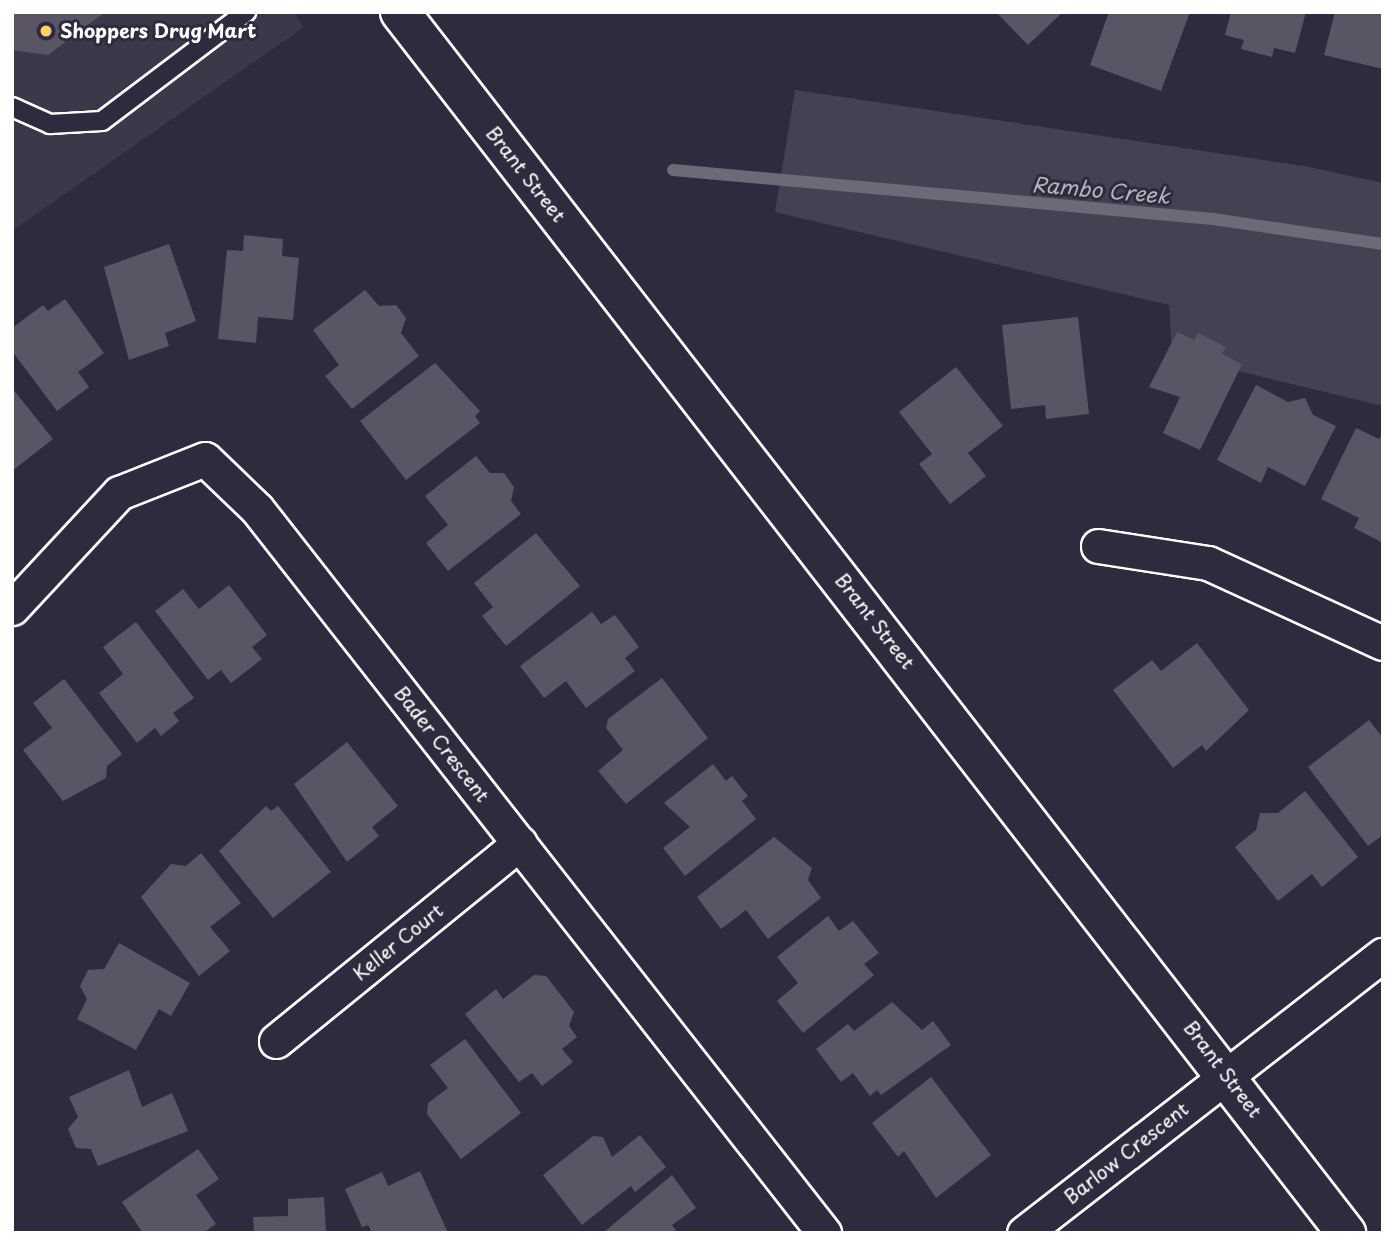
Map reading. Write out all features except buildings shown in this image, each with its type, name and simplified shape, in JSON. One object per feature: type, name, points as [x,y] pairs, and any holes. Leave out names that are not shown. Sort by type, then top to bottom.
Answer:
[{"type":"main road","name":"Brant Street","points":[[400,12],[1228,1074],[1346,1233]]},
{"type":"street","name":"Bader Crescent","points":[[12,608],[119,493],[205,459],[257,509],[824,1233]]},
{"type":"street","points":[[1098,546],[1208,563],[1383,643]]},
{"type":"street","name":"Keller Court","points":[[276,1041],[520,843]]},
{"type":"street","name":"Barlow Crescent","points":[[1024,1233],[1383,955]]},
{"type":"lane","points":[[12,107],[50,124],[102,121],[246,12]]},
{"type":"shaded area","points":[[12,12],[293,12],[304,27],[12,231]]},
{"type":"shaded area","points":[[795,90],[1304,166],[1383,183],[1383,406],[1172,355],[1169,305],[775,212]]},
{"type":"waterway","name":"Rambo Creek","points":[[673,170],[1213,219],[1383,244]]},
{"type":"place","name":"Shoppers Drug Mart","points":[[46,31]]}]
